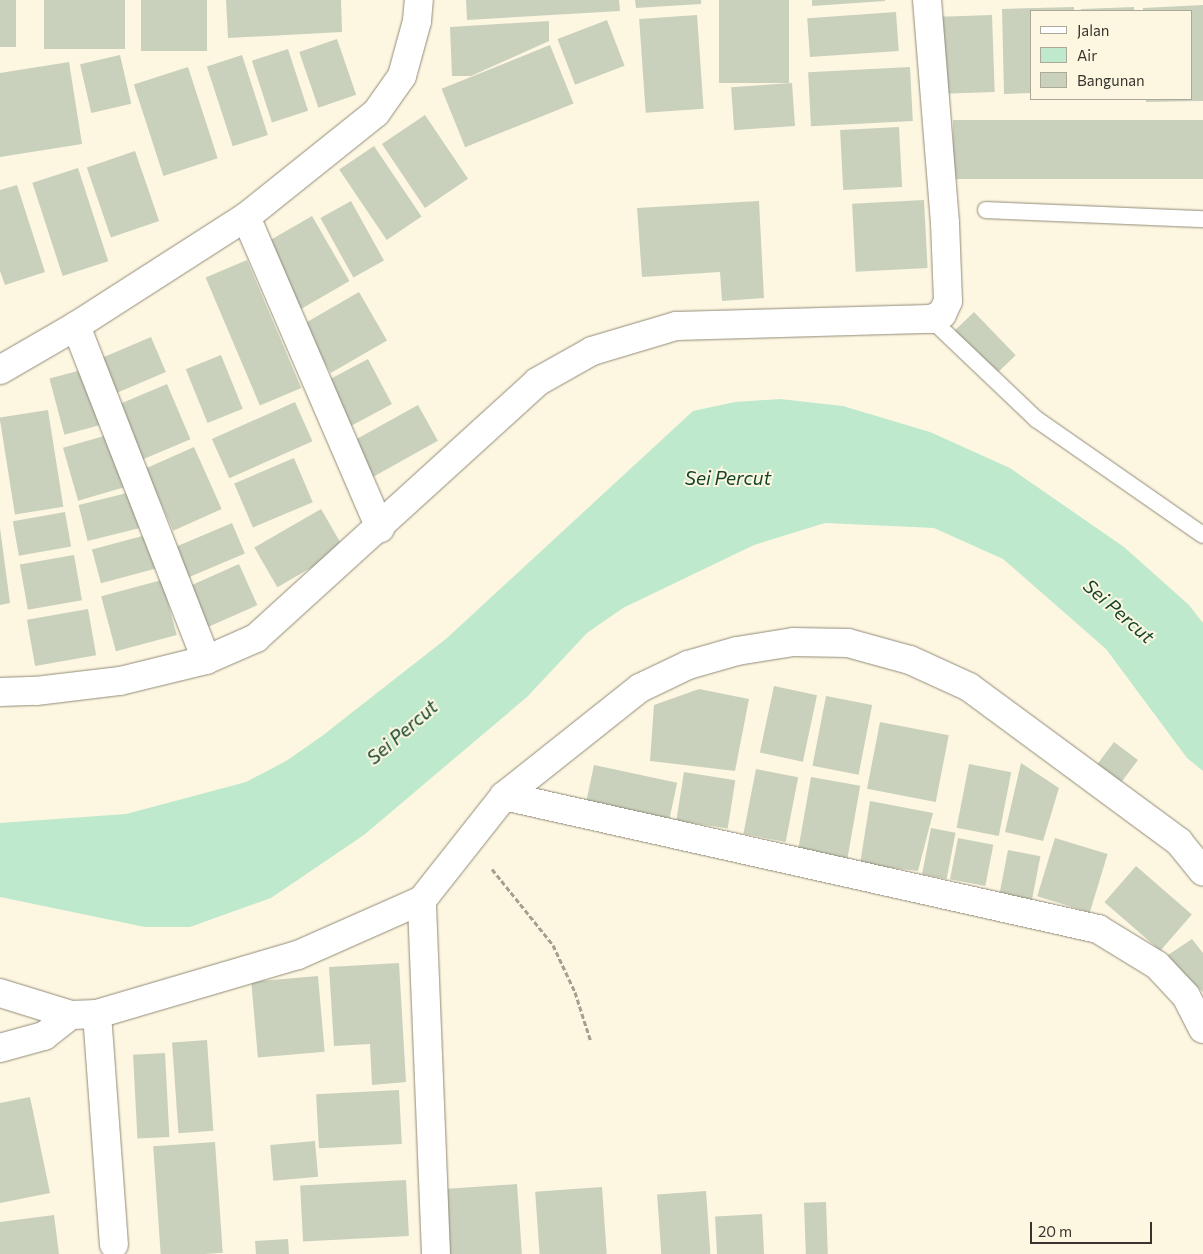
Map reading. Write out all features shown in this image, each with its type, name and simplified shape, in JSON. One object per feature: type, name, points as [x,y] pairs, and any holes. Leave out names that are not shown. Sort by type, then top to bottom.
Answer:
[{"type":"street","points":[[0,370],[76,326],[246,217],[376,113],[402,76],[417,21],[419,0]]},
{"type":"street","points":[[0,692],[36,691],[120,681],[206,660],[256,638],[380,528],[537,382],[592,351],[676,326],[931,319],[942,314],[948,301],[927,0]]},
{"type":"street","points":[[246,217],[380,528]]},
{"type":"street","points":[[76,326],[206,660]]},
{"type":"street","points":[[0,1048],[44,1036],[84,1014],[298,955],[422,900],[504,796],[640,688],[688,665],[737,651],[793,642],[848,644],[910,660],[969,687],[1179,842],[1203,872]]},
{"type":"street","points":[[504,796],[1098,928],[1157,966],[1186,996],[1203,1028]]},
{"type":"street","points":[[422,900],[436,1254]]},
{"type":"street","points":[[0,993],[84,1014]]},
{"type":"street","points":[[84,1014],[114,1244]]},
{"type":"lane","points":[[986,210],[1203,219]]},
{"type":"lane","points":[[931,319],[1036,419],[1203,534]]},
{"type":"path","points":[[470,838],[553,945],[575,992],[591,1042]]},
{"type":"water","name":"Sei Percut","points":[[780,399],[843,406],[930,432],[1010,468],[1124,547],[1189,605],[1203,623],[1203,771],[1187,758],[1106,649],[1003,559],[934,528],[825,523],[754,545],[623,608],[587,633],[527,697],[364,835],[271,898],[190,927],[145,927],[0,897],[0,823],[126,814],[246,782],[286,761],[322,736],[447,638],[693,411],[735,402]]},
{"type":"building","points":[[0,0],[16,0],[16,47],[0,47]]},
{"type":"building","points":[[44,0],[125,0],[125,49],[44,49]]},
{"type":"building","points":[[141,0],[207,0],[207,51],[141,51]]},
{"type":"building","points":[[226,0],[341,0],[342,32],[228,38]]},
{"type":"building","points":[[466,0],[619,0],[620,11],[467,20]]},
{"type":"building","points":[[635,0],[701,0],[701,4],[636,8]]},
{"type":"building","points":[[719,0],[789,0],[789,83],[719,83]]},
{"type":"building","points":[[812,0],[885,0],[885,1],[812,6]]},
{"type":"building","points":[[1203,5],[1203,101],[1146,102],[1146,100],[1193,100],[1193,10],[1143,10],[1143,8]]},
{"type":"building","points":[[1074,7],[1074,10],[1030,10],[1030,93],[1004,94],[1002,9]]},
{"type":"building","points":[[1134,7],[1134,10],[1081,9]]},
{"type":"building","points":[[896,12],[899,51],[810,57],[807,18]]},
{"type":"building","points":[[697,15],[704,109],[646,113],[639,19]]},
{"type":"building","points":[[992,15],[995,92],[943,94],[940,17]]},
{"type":"building","points":[[607,20],[625,66],[575,85],[558,39]]},
{"type":"building","points":[[549,21],[549,41],[471,76],[452,76],[450,27]]},
{"type":"building","points":[[337,39],[356,95],[318,108],[299,52]]},
{"type":"building","points":[[550,45],[574,103],[465,147],[442,89]]},
{"type":"building","points":[[288,49],[308,111],[272,123],[252,61]]},
{"type":"building","points":[[120,55],[131,104],[91,113],[80,64]]},
{"type":"building","points":[[242,55],[268,135],[233,146],[207,66]]},
{"type":"building","points":[[69,62],[82,144],[0,157],[0,73]]},
{"type":"building","points":[[188,67],[218,158],[163,176],[134,85]]},
{"type":"building","points":[[910,67],[913,121],[811,126],[808,72]]},
{"type":"building","points":[[792,83],[795,126],[734,130],[731,87]]},
{"type":"building","points":[[425,115],[468,179],[425,208],[382,144]]},
{"type":"building","points":[[953,120],[1203,120],[1203,179],[953,179]]},
{"type":"building","points":[[899,127],[902,187],[843,190],[840,130]]},
{"type":"building","points":[[374,146],[422,216],[387,240],[339,169]]},
{"type":"building","points":[[135,151],[159,221],[111,238],[87,168]]},
{"type":"building","points":[[78,168],[108,261],[63,276],[32,183]]},
{"type":"building","points":[[17,185],[45,272],[5,285],[0,271],[0,190]]},
{"type":"building","points":[[924,200],[928,268],[856,272],[852,204]]},
{"type":"building","points":[[351,201],[384,260],[353,277],[320,218]]},
{"type":"building","points":[[759,201],[764,298],[722,301],[720,272],[642,277],[637,208]]},
{"type":"building","points":[[312,216],[350,281],[301,309],[264,244]]},
{"type":"building","points":[[247,260],[301,388],[260,406],[206,278]]},
{"type":"building","points":[[359,292],[387,340],[331,373],[303,324]]},
{"type":"building","points":[[974,312],[1016,355],[994,376],[952,333]]},
{"type":"building","points":[[151,337],[166,372],[111,395],[96,360]]},
{"type":"building","points":[[221,355],[243,409],[207,423],[186,369]]},
{"type":"building","points":[[368,359],[392,404],[351,426],[327,381]]},
{"type":"building","points":[[89,368],[104,424],[64,435],[49,379]]},
{"type":"building","points":[[167,384],[190,439],[143,460],[119,404]]},
{"type":"building","points":[[295,402],[312,441],[229,478],[212,439]]},
{"type":"building","points":[[418,405],[438,441],[367,480],[347,444]]},
{"type":"building","points":[[48,410],[63,507],[15,514],[0,418]]},
{"type":"building","points":[[111,434],[126,487],[78,501],[63,448]]},
{"type":"building","points":[[194,447],[222,509],[173,531],[146,469]]},
{"type":"building","points":[[294,458],[313,502],[253,528],[234,483]]},
{"type":"building","points":[[131,492],[140,528],[88,541],[79,505]]},
{"type":"building","points":[[321,509],[344,549],[277,587],[254,548]]},
{"type":"building","points":[[65,512],[71,546],[19,556],[13,521]]},
{"type":"building","points":[[232,523],[245,553],[180,581],[168,550]]},
{"type":"building","points":[[0,528],[10,603],[0,605]]},
{"type":"building","points":[[146,535],[155,569],[101,583],[92,549]]},
{"type":"building","points":[[74,555],[82,600],[28,610],[20,565]]},
{"type":"building","points":[[239,564],[257,605],[205,628],[187,587]]},
{"type":"building","points":[[162,580],[177,635],[116,651],[101,596]]},
{"type":"building","points":[[88,609],[96,655],[35,666],[27,620]]},
{"type":"building","points":[[774,686],[817,695],[803,762],[760,753]]},
{"type":"building","points":[[699,689],[749,699],[735,771],[650,761],[654,705]]},
{"type":"building","points":[[826,696],[872,705],[859,775],[812,766]]},
{"type":"building","points":[[880,722],[949,735],[936,802],[867,789]]},
{"type":"building","points":[[1114,742],[1138,760],[1117,788],[1093,770]]},
{"type":"building","points":[[1021,763],[1059,788],[1043,841],[1005,832]]},
{"type":"building","points":[[969,764],[1011,772],[999,836],[957,828]]},
{"type":"building","points":[[594,765],[677,783],[667,829],[584,811]]},
{"type":"building","points":[[756,769],[798,777],[786,842],[743,834]]},
{"type":"building","points":[[684,772],[735,780],[728,829],[676,820]]},
{"type":"building","points":[[811,777],[860,786],[846,866],[797,858]]},
{"type":"building","points":[[870,801],[933,813],[918,871],[860,864]]},
{"type":"building","points":[[931,828],[956,833],[947,879],[922,874]]},
{"type":"building","points":[[958,838],[993,845],[985,886],[950,879]]},
{"type":"building","points":[[1055,838],[1108,854],[1090,912],[1037,896]]},
{"type":"building","points":[[1008,850],[1040,856],[1031,902],[999,896]]},
{"type":"building","points":[[1136,866],[1192,915],[1160,951],[1105,902]]},
{"type":"building","points":[[1192,939],[1203,953],[1203,992],[1165,957]]},
{"type":"building","points":[[399,963],[406,1082],[372,1085],[370,1044],[334,1046],[329,967]]},
{"type":"building","points":[[318,976],[325,1052],[258,1058],[251,982]]},
{"type":"building","points":[[207,1040],[213,1131],[178,1133],[172,1042]]},
{"type":"building","points":[[165,1053],[169,1137],[137,1139],[133,1055]]},
{"type":"building","points":[[399,1090],[402,1144],[319,1148],[316,1094]]},
{"type":"building","points":[[30,1097],[50,1193],[0,1203],[0,1103]]},
{"type":"building","points":[[315,1141],[318,1177],[273,1181],[270,1145]]},
{"type":"building","points":[[215,1142],[223,1253],[161,1254],[153,1146]]},
{"type":"building","points":[[406,1180],[409,1236],[303,1241],[300,1186]]},
{"type":"building","points":[[517,1184],[522,1254],[445,1254],[440,1189]]},
{"type":"building","points":[[602,1187],[607,1254],[540,1254],[535,1192]]},
{"type":"building","points":[[706,1191],[710,1254],[661,1254],[657,1194]]},
{"type":"building","points":[[826,1202],[828,1254],[806,1254],[804,1203]]},
{"type":"building","points":[[762,1214],[764,1254],[717,1254],[715,1216]]},
{"type":"building","points":[[54,1215],[59,1254],[0,1254],[0,1222]]},
{"type":"building","points":[[288,1239],[289,1254],[256,1254],[255,1241]]}]
